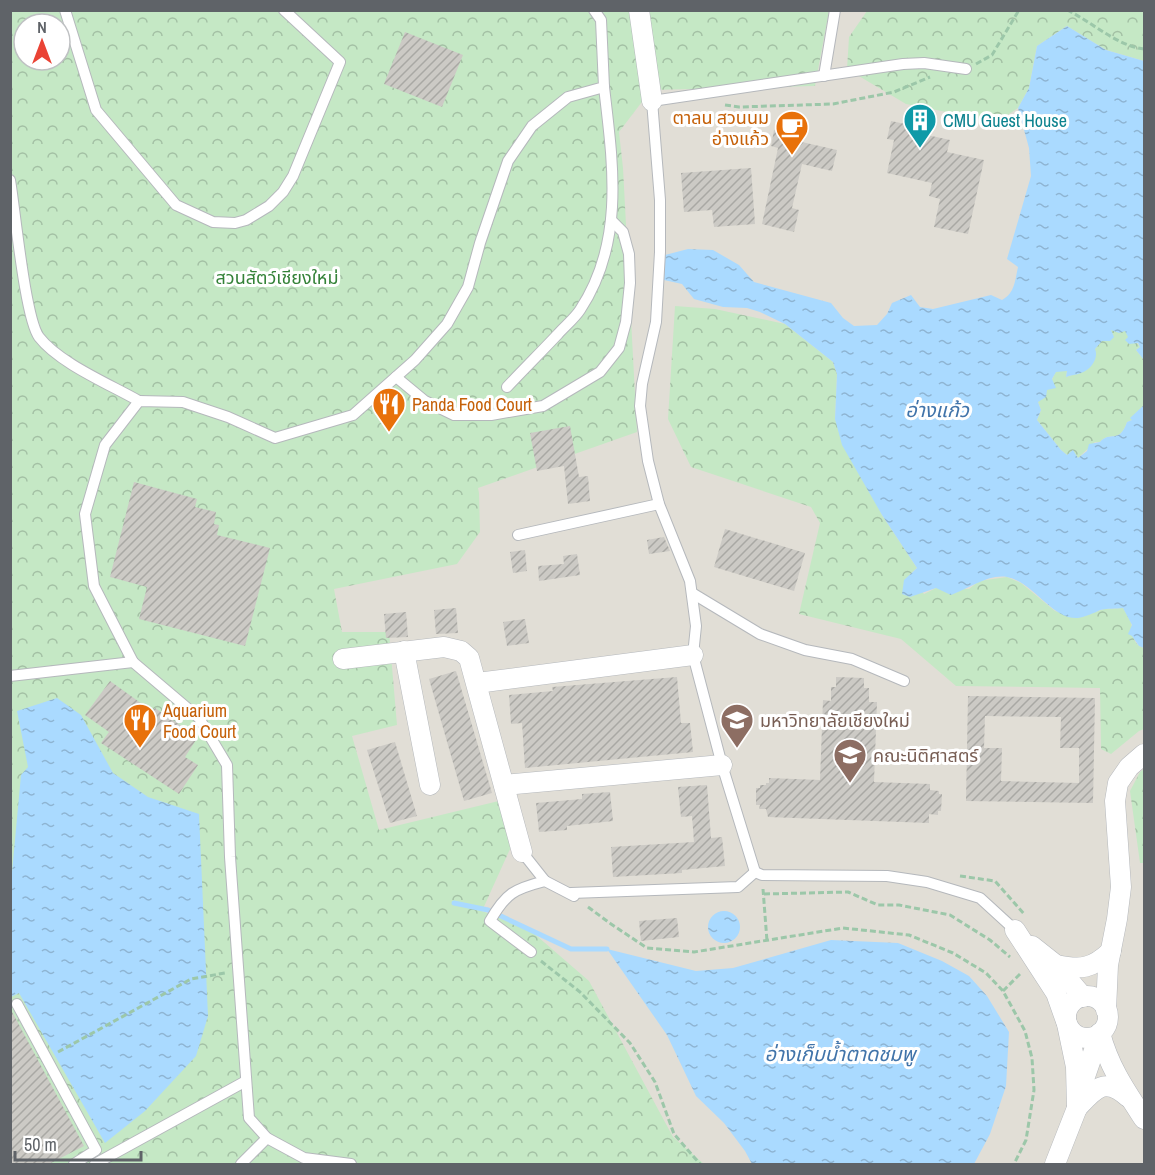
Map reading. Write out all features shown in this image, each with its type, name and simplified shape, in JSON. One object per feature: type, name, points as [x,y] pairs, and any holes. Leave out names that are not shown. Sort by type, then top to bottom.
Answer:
[{"type":"street","points":[[639,10],[652,101]]},
{"type":"street","points":[[343,659],[444,647],[461,651],[469,658],[522,852]]},
{"type":"street","points":[[404,651],[430,785]]},
{"type":"street","points":[[477,683],[693,655]]},
{"type":"street","points":[[1055,1164],[1077,1108],[1082,1085],[1100,1033],[1105,1026],[1109,958],[1117,919],[1120,887],[1115,801],[1118,783],[1129,767],[1144,754]]},
{"type":"street","points":[[504,785],[722,765]]},
{"type":"street","points":[[1022,924],[1041,955],[1056,965],[1085,997]]},
{"type":"street","points":[[1022,924],[1056,993],[1067,1024],[1076,1066],[1077,1108]]},
{"type":"street","points":[[1056,965],[1078,969],[1109,958]]},
{"type":"street","points":[[1085,997],[1109,958]]},
{"type":"street","points":[[1100,1033],[1094,1037],[1077,1036],[1067,1024],[1067,1008],[1072,1002],[1085,997],[1095,998],[1106,1010]]},
{"type":"street","points":[[1100,1033],[1117,1080],[1144,1119]]},
{"type":"street","points":[[1077,1108],[1097,1088],[1106,1086],[1117,1088],[1131,1099]]},
{"type":"lane","points":[[65,10],[96,110],[176,205],[213,222],[235,223],[246,220],[268,206],[283,192],[293,176],[340,62],[284,10]]},
{"type":"lane","points":[[824,76],[835,10]]},
{"type":"lane","points":[[507,387],[579,312],[600,276],[614,191],[598,14]]},
{"type":"lane","points":[[759,874],[722,765],[693,655],[696,626],[690,581],[659,504],[648,460],[640,406],[642,384],[656,322],[659,289],[660,200],[652,101],[903,64],[924,63],[966,69]]},
{"type":"lane","points":[[10,180],[29,306],[38,336],[57,355],[139,401],[183,402],[228,417],[276,438],[352,415],[415,360],[447,324],[468,287],[480,243],[508,161],[532,126],[568,97],[603,87]]},
{"type":"lane","points":[[396,377],[425,401],[454,415],[490,415],[543,406],[600,372],[620,348],[626,322],[630,283],[628,254],[623,232],[611,220]]},
{"type":"lane","points":[[139,401],[105,445],[85,514],[94,586],[133,662],[199,718],[227,765],[230,857],[249,1118],[267,1138],[304,1158],[351,1164]]},
{"type":"lane","points":[[518,534],[659,504]]},
{"type":"lane","points":[[692,593],[760,634],[805,650],[852,659],[904,681]]},
{"type":"lane","points":[[10,676],[133,662]]},
{"type":"lane","points":[[522,852],[544,881],[574,895],[738,886],[759,874],[887,876],[927,882],[980,898],[1022,924]]},
{"type":"lane","points":[[531,952],[490,921],[502,900],[522,887],[544,881]]},
{"type":"lane","points":[[16,1004],[96,1150],[74,1164]]},
{"type":"lane","points":[[95,1164],[246,1081]]},
{"type":"lane","points":[[241,1164],[267,1138]]},
{"type":"path","points":[[1068,10],[1110,36],[1144,49]]},
{"type":"path","points":[[759,874],[764,894],[767,941]]},
{"type":"path","points":[[950,875],[995,881],[1022,924]]},
{"type":"path","points":[[764,894],[848,892],[878,905],[899,905],[950,915],[990,940],[1016,962]]},
{"type":"path","points":[[574,895],[647,948],[694,952],[843,928],[909,934],[952,953],[986,973],[1003,991],[1025,1030],[1032,1058],[1034,1090],[1026,1140],[1014,1164]]},
{"type":"path","points":[[531,952],[580,992],[630,1043],[655,1082],[674,1134],[700,1164]]},
{"type":"path","points":[[61,1050],[191,980],[238,971]]},
{"type":"shaded area","name":"มหาวิทยาลัยเชียงใหม่","points":[[606,11],[1144,11],[1144,1164],[493,1164],[366,945],[292,554]]},
{"type":"green space","name":"สวนสัตว์เชียงใหม่","points":[[11,11],[829,11],[815,86],[651,90],[619,132],[623,168],[637,432],[478,488],[480,532],[457,564],[334,589],[342,632],[389,632],[397,725],[352,736],[379,830],[511,798],[520,827],[482,911],[530,930],[589,981],[673,1137],[704,1164],[11,1164]]},
{"type":"green space","points":[[867,11],[1144,11],[1144,61],[1106,50],[1067,26],[1037,46],[1029,88],[1018,108],[997,122],[906,104],[847,69],[849,37]]},
{"type":"green space","points":[[675,306],[715,309],[785,324],[833,362],[837,374],[835,419],[882,515],[917,568],[909,575],[924,594],[936,588],[969,589],[979,581],[1007,577],[1021,583],[1055,611],[1077,618],[1104,609],[1123,608],[1131,623],[1135,641],[1144,648],[1144,729],[1111,754],[1101,749],[1100,688],[956,686],[901,639],[799,614],[820,523],[811,507],[691,467],[668,419]]},
{"type":"green space","points":[[1110,330],[1125,330],[1140,347],[1136,350],[1144,360],[1144,405],[1118,435],[1095,442],[1078,458],[1074,454],[1067,455],[1037,420],[1041,410],[1038,402],[1056,371],[1067,371],[1066,377],[1075,374]]},
{"type":"green space","points":[[1144,769],[1144,863],[1140,863],[1130,791]]},
{"type":"water","name":"อ่างแก้ว","points":[[1067,26],[1106,50],[1144,61],[1144,360],[1136,350],[1140,347],[1138,343],[1129,344],[1125,340],[1128,337],[1125,331],[1119,333],[1111,330],[1114,337],[1110,341],[1102,341],[1095,349],[1095,360],[1088,369],[1066,377],[1067,371],[1056,372],[1052,379],[1056,388],[1047,390],[1046,397],[1038,402],[1041,410],[1037,420],[1061,450],[1067,455],[1073,450],[1078,458],[1087,451],[1089,444],[1121,433],[1127,422],[1132,420],[1130,418],[1144,405],[1144,648],[1128,634],[1132,625],[1123,608],[1100,610],[1078,618],[1069,617],[1051,607],[1017,580],[1007,577],[985,580],[951,595],[936,588],[910,597],[902,594],[904,580],[917,568],[882,515],[842,445],[835,419],[837,374],[833,362],[785,324],[747,308],[723,307],[694,299],[682,284],[664,280],[665,255],[688,249],[713,250],[739,265],[754,282],[831,303],[843,318],[854,326],[877,325],[887,314],[892,303],[911,295],[920,307],[933,309],[991,295],[1002,300],[1010,294],[1015,281],[1018,267],[1007,259],[1031,176],[1029,148],[1018,108],[1029,88],[1037,46]]},
{"type":"water","points":[[57,698],[81,715],[113,773],[148,797],[199,814],[208,1016],[196,1056],[145,1111],[105,1143],[19,993],[11,997],[10,894],[21,775],[28,767],[17,711]]},
{"type":"water","points":[[724,911],[735,916],[740,927],[735,938],[724,943],[713,938],[708,927],[713,916]]},
{"type":"water","name":"อ่างเก็บน้ำตาดชมพู","points":[[831,940],[898,943],[942,961],[969,976],[987,996],[1009,1032],[1006,1086],[990,1134],[974,1164],[752,1164],[724,1123],[696,1096],[667,1035],[607,949],[696,971],[733,968]]},
{"type":"building","points":[[405,32],[463,55],[442,107],[384,84]]},
{"type":"building","points":[[891,121],[910,125],[909,131],[950,140],[947,152],[984,160],[968,234],[934,227],[940,199],[929,196],[932,183],[887,173],[894,140],[887,139]]},
{"type":"building","points":[[774,130],[794,134],[793,140],[837,150],[832,171],[802,164],[792,208],[799,210],[794,232],[762,224],[778,148],[771,146]]},
{"type":"building","points":[[751,168],[755,224],[714,227],[712,210],[684,212],[681,173]]},
{"type":"building","points":[[570,426],[579,477],[588,476],[590,501],[568,504],[564,466],[537,471],[530,433]]},
{"type":"building","points":[[134,482],[197,499],[195,507],[216,512],[214,524],[219,525],[217,535],[270,548],[245,646],[139,619],[147,587],[110,577]]},
{"type":"building","points":[[725,529],[805,553],[794,591],[714,567]]},
{"type":"building","points":[[664,537],[670,551],[649,554],[647,540]]},
{"type":"building","points":[[525,550],[527,571],[513,573],[510,552]]},
{"type":"building","points":[[577,554],[580,575],[539,581],[538,566],[564,564],[563,556]]},
{"type":"building","points":[[456,608],[458,633],[436,634],[434,610]]},
{"type":"building","points":[[406,612],[408,637],[386,638],[384,614]]},
{"type":"building","points":[[525,619],[529,643],[507,646],[503,622]]},
{"type":"building","points":[[456,671],[492,793],[464,801],[429,679]]},
{"type":"building","points":[[677,677],[681,723],[690,723],[693,752],[525,768],[522,723],[511,724],[509,695],[553,691],[552,687]]},
{"type":"building","points":[[836,677],[864,678],[864,688],[869,688],[869,702],[877,702],[874,782],[930,784],[930,790],[939,791],[939,794],[942,794],[941,811],[938,811],[938,815],[929,814],[929,823],[768,817],[766,809],[759,809],[760,805],[756,805],[756,788],[769,783],[769,778],[820,780],[823,700],[831,701],[831,687],[836,687]]},
{"type":"building","points":[[110,681],[152,711],[155,708],[198,737],[185,757],[198,765],[179,794],[101,743],[109,732],[85,715]]},
{"type":"building","points":[[968,696],[1095,698],[1093,803],[966,801]],"holes":[[[985,716],[1061,717],[1060,748],[1079,748],[1079,783],[1001,781],[1002,748],[984,748]]]},
{"type":"building","points":[[395,742],[417,816],[390,823],[367,750]]},
{"type":"building","points":[[707,785],[711,838],[722,837],[725,866],[682,870],[682,873],[613,877],[611,847],[694,842],[692,816],[681,817],[678,787]]},
{"type":"building","points":[[610,792],[613,821],[567,826],[567,830],[539,832],[536,803],[582,799],[582,794]]},
{"type":"building","points":[[677,918],[679,937],[641,941],[639,921]]},
{"type":"building","points":[[10,1008],[84,1146],[49,1164],[10,1164]]},
{"type":"waterway","points":[[454,903],[488,910],[571,949],[607,949]]},
{"type":"place","name":"CMU Guest House","points":[[920,149]]},
{"type":"place","name":"ตาลน สวนนม อ่างแก้ว","points":[[792,156]]},
{"type":"place","name":"Panda Food Court","points":[[389,433]]},
{"type":"place","name":"Aquarium Food Court","points":[[140,749]]},
{"type":"place","name":"มหาวิทยาลัยเชียงใหม่","points":[[737,749]]},
{"type":"place","name":"คณะนิติศาสตร์","points":[[850,784]]}]
